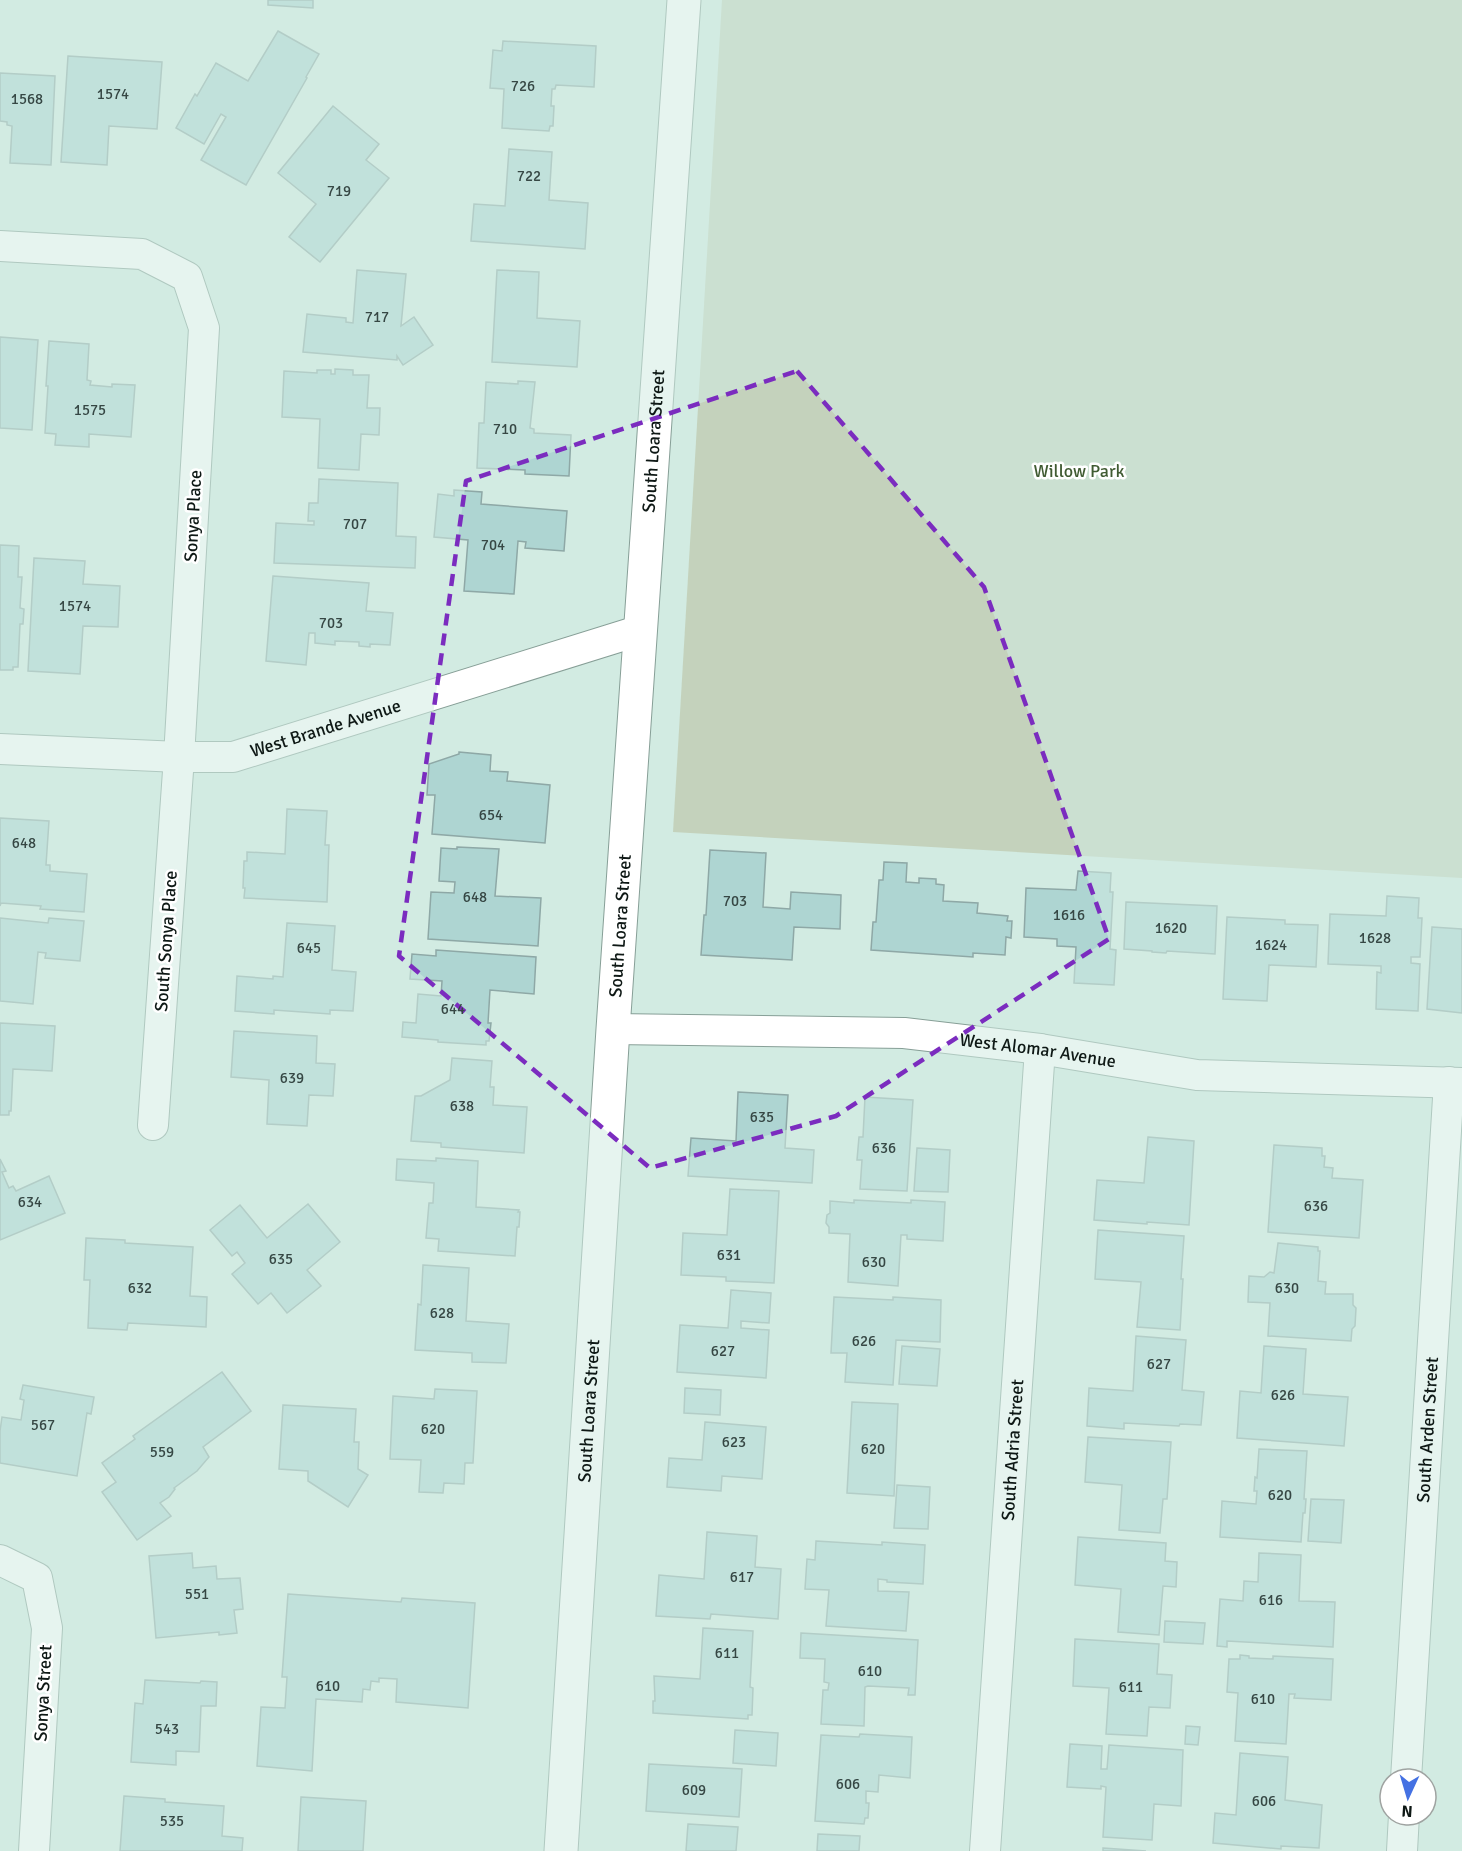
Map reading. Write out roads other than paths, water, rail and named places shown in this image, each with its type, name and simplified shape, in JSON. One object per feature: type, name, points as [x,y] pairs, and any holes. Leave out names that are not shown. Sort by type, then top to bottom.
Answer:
[{"type":"street","name":"South Loara Street","points":[[561,1851],[612,1029],[684,0]]},
{"type":"street","name":"Sonya Place","points":[[0,246],[142,254],[187,277],[204,328],[179,757]]},
{"type":"street","name":"West Brande Avenue","points":[[0,749],[179,757],[233,757],[641,630]]},
{"type":"street","name":"South Sonya Place","points":[[153,1125],[179,757]]},
{"type":"street","name":"West Alomar Avenue","points":[[612,1029],[904,1033],[1040,1048],[1197,1076],[1456,1083]]},
{"type":"street","name":"South Adria Street","points":[[985,1851],[1040,1048]]},
{"type":"street","name":"South Arden Street","points":[[1407,1767],[1456,1083]]},
{"type":"street","name":"Sonya Street","points":[[0,1560],[37,1578],[47,1628],[34,1851]]},
{"type":"street","points":[[1402,1851],[1403,1827]]},
{"type":"park label","name":"Willow Park","points":[[1079,471]]}]
